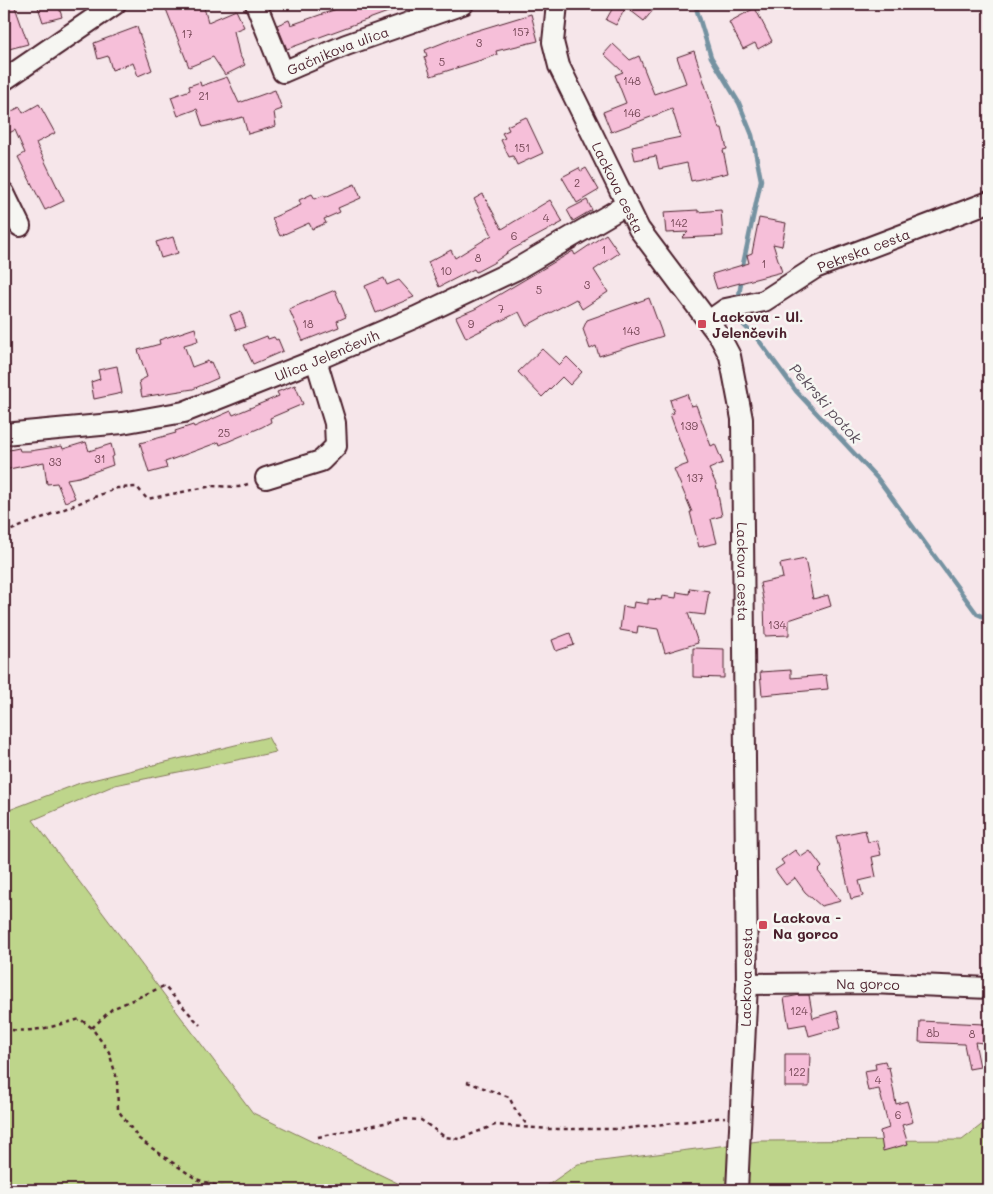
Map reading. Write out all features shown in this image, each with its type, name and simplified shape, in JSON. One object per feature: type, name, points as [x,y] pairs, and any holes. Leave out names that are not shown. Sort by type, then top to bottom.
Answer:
[{"type":"street","points":[[4,80],[115,4]]},
{"type":"street","name":"Gačnikova ulica","points":[[256,4],[282,72],[346,45],[463,4]]},
{"type":"street","name":"Lackova cesta","points":[[557,4],[553,42],[559,66],[626,205],[659,257],[709,321],[730,356],[742,419],[747,984],[737,1190]]},
{"type":"street","points":[[4,193],[20,226]]},
{"type":"street","name":"Pekrska cesta","points":[[709,321],[726,309],[764,301],[815,268],[989,202]]},
{"type":"street","name":"Ulica Jelenčevih","points":[[4,434],[122,422],[184,412],[316,360],[416,317],[515,270],[626,205]]},
{"type":"street","points":[[266,478],[321,461],[336,446],[335,423],[316,360]]},
{"type":"street","name":"Na gorco","points":[[747,984],[871,983],[989,988]]},
{"type":"path","points":[[4,533],[117,488],[137,488],[146,499],[212,486],[239,487],[266,478]]},
{"type":"path","points":[[92,1028],[112,1009],[164,986],[200,1025]]},
{"type":"path","points":[[4,1029],[18,1031],[44,1029],[80,1019],[92,1028],[109,1052],[117,1079],[118,1110],[139,1139],[196,1179],[229,1190]]},
{"type":"path","points":[[467,1082],[509,1097],[516,1111],[528,1126]]},
{"type":"path","points":[[318,1137],[403,1119],[420,1120],[445,1137],[459,1139],[495,1125],[549,1129],[621,1129],[740,1115]]},
{"type":"path","points":[[984,1190],[989,1176]]},
{"type":"green space","points":[[268,737],[276,752],[115,785],[33,820],[253,1113],[412,1190],[4,1190],[4,812],[80,783]]},
{"type":"green space","points":[[989,1119],[989,1190],[541,1190],[578,1164],[759,1141],[962,1140]]},
{"type":"building","points":[[4,4],[14,4],[28,44],[9,49],[4,34]]},
{"type":"building","points":[[37,4],[58,4],[62,17],[43,22]]},
{"type":"building","points":[[164,4],[203,4],[208,22],[236,10],[244,27],[234,31],[239,54],[245,65],[225,75],[213,57],[189,67]]},
{"type":"building","points":[[351,4],[407,5],[287,49],[277,25],[289,20],[291,25]]},
{"type":"building","points":[[615,4],[658,4],[644,21],[626,7],[616,25],[606,20]]},
{"type":"building","points":[[755,8],[772,41],[758,49],[755,43],[743,49],[729,22]]},
{"type":"building","points":[[531,14],[538,41],[496,51],[497,55],[431,76],[424,57],[427,56],[425,50],[462,35]]},
{"type":"building","points":[[137,27],[152,70],[138,76],[133,63],[112,70],[108,56],[98,59],[94,43]]},
{"type":"building","points":[[613,44],[630,60],[639,56],[654,94],[686,83],[677,57],[694,51],[719,128],[722,128],[727,149],[723,150],[728,173],[691,181],[687,163],[659,169],[656,156],[635,160],[632,147],[681,137],[672,109],[611,132],[603,112],[626,103],[615,75],[623,72],[604,54]]},
{"type":"building","points":[[227,77],[239,103],[275,90],[282,109],[274,112],[276,126],[248,134],[243,117],[203,127],[197,109],[178,116],[171,97],[190,90],[189,86],[200,82],[201,86]]},
{"type":"building","points":[[39,104],[55,133],[36,143],[64,201],[45,210],[18,157],[25,153],[15,130],[7,134],[4,128],[4,115],[20,107],[23,113]]},
{"type":"building","points":[[526,117],[543,153],[517,165],[513,156],[509,157],[501,140],[505,138],[502,133],[509,130],[507,126]]},
{"type":"building","points":[[579,168],[581,171],[586,168],[599,190],[577,203],[562,177]]},
{"type":"building","points":[[355,184],[361,198],[338,208],[340,212],[324,219],[326,223],[312,229],[309,223],[280,236],[272,218],[301,205],[299,200],[312,194],[315,199],[324,195],[325,197]]},
{"type":"building","points":[[483,194],[502,229],[550,200],[563,222],[513,249],[476,272],[474,269],[439,287],[428,262],[451,250],[455,258],[492,235],[474,199]]},
{"type":"building","points":[[587,200],[592,210],[573,221],[567,210]]},
{"type":"building","points":[[698,210],[698,212],[721,210],[723,236],[682,238],[688,232],[666,233],[664,212]]},
{"type":"building","points":[[759,218],[786,223],[782,246],[773,244],[782,272],[717,289],[712,274],[749,263],[747,255],[752,253]]},
{"type":"building","points":[[606,234],[619,253],[594,270],[608,292],[582,309],[576,299],[526,326],[519,312],[466,338],[456,317],[475,309],[573,251],[575,255]]},
{"type":"building","points":[[173,237],[178,253],[161,258],[156,242]]},
{"type":"building","points":[[384,278],[387,285],[399,280],[414,297],[376,313],[365,286]]},
{"type":"building","points":[[335,290],[346,317],[337,321],[339,327],[303,341],[289,309]]},
{"type":"building","points":[[649,298],[663,336],[599,356],[596,346],[590,349],[583,329],[587,320]]},
{"type":"building","points":[[241,311],[246,327],[236,330],[230,315]]},
{"type":"building","points":[[195,328],[198,341],[184,345],[192,367],[208,361],[209,363],[211,362],[218,378],[193,389],[142,397],[139,381],[147,377],[138,350],[160,344],[159,340]]},
{"type":"building","points":[[267,336],[268,339],[274,337],[276,340],[278,339],[283,351],[253,364],[244,345]]},
{"type":"building","points":[[542,349],[559,365],[567,357],[582,372],[570,385],[562,377],[542,397],[518,372]]},
{"type":"building","points":[[117,366],[122,393],[94,399],[91,382],[100,379],[98,370]]},
{"type":"building","points":[[295,385],[303,404],[270,418],[271,422],[262,427],[220,445],[219,442],[165,462],[167,468],[149,473],[140,443],[176,433],[175,431],[193,425],[194,427],[231,411],[233,415],[279,396],[277,392]]},
{"type":"building","points":[[687,394],[691,406],[696,405],[711,446],[715,444],[723,463],[709,469],[716,484],[722,516],[711,519],[717,543],[699,547],[690,512],[692,512],[674,469],[688,464],[670,414],[674,413],[670,400]]},
{"type":"building","points":[[86,442],[89,451],[111,444],[114,456],[111,457],[113,465],[79,477],[67,479],[75,498],[65,502],[57,483],[47,484],[44,462],[4,470],[4,451],[19,448],[20,451],[30,451],[62,446],[63,449]]},
{"type":"building","points":[[805,559],[813,599],[828,595],[831,606],[789,620],[789,635],[765,636],[764,604],[760,583],[783,578],[780,564]]},
{"type":"building","points":[[690,588],[709,591],[705,615],[688,613],[698,643],[665,653],[658,629],[638,626],[637,633],[620,630],[623,606],[633,608],[634,602],[648,604],[648,599],[661,600],[662,596],[676,598],[677,592],[689,594]]},
{"type":"building","points":[[570,633],[574,645],[556,651],[552,640]]},
{"type":"building","points":[[693,648],[724,649],[724,678],[693,677]]},
{"type":"building","points":[[791,670],[791,678],[826,675],[828,689],[762,695],[760,672]]},
{"type":"building","points":[[865,830],[868,842],[877,840],[881,855],[872,857],[876,877],[859,881],[863,896],[851,899],[836,836]]},
{"type":"building","points":[[795,850],[801,857],[810,851],[822,867],[818,871],[841,901],[821,906],[805,892],[795,878],[786,885],[775,870],[784,864],[781,860]]},
{"type":"building","points":[[809,995],[813,1018],[837,1011],[841,1027],[809,1036],[806,1024],[789,1027],[784,998]]},
{"type":"building","points":[[920,1021],[984,1024],[983,1043],[975,1042],[980,1067],[969,1069],[964,1044],[919,1042]]},
{"type":"building","points":[[785,1054],[810,1054],[809,1087],[785,1087]]},
{"type":"building","points":[[885,1061],[887,1068],[889,1067],[896,1104],[907,1101],[913,1122],[902,1125],[908,1144],[883,1151],[880,1131],[889,1128],[879,1089],[868,1091],[864,1071],[876,1069],[875,1063]]},
{"type":"waterway","name":"Pekrski potok","points":[[695,4],[711,57],[739,103],[752,135],[761,180],[742,269]]},
{"type":"waterway","name":"Pekrski potok","points":[[738,301],[742,277]]},
{"type":"waterway","name":"Pekrski potok","points":[[739,311],[739,320],[760,342],[796,391],[878,479],[977,614],[989,619]]},
{"type":"place","name":"Lackova - Ul. Jelenčevih","points":[[702,324]]},
{"type":"place","name":"Lackova - Na gorco","points":[[763,925]]}]
